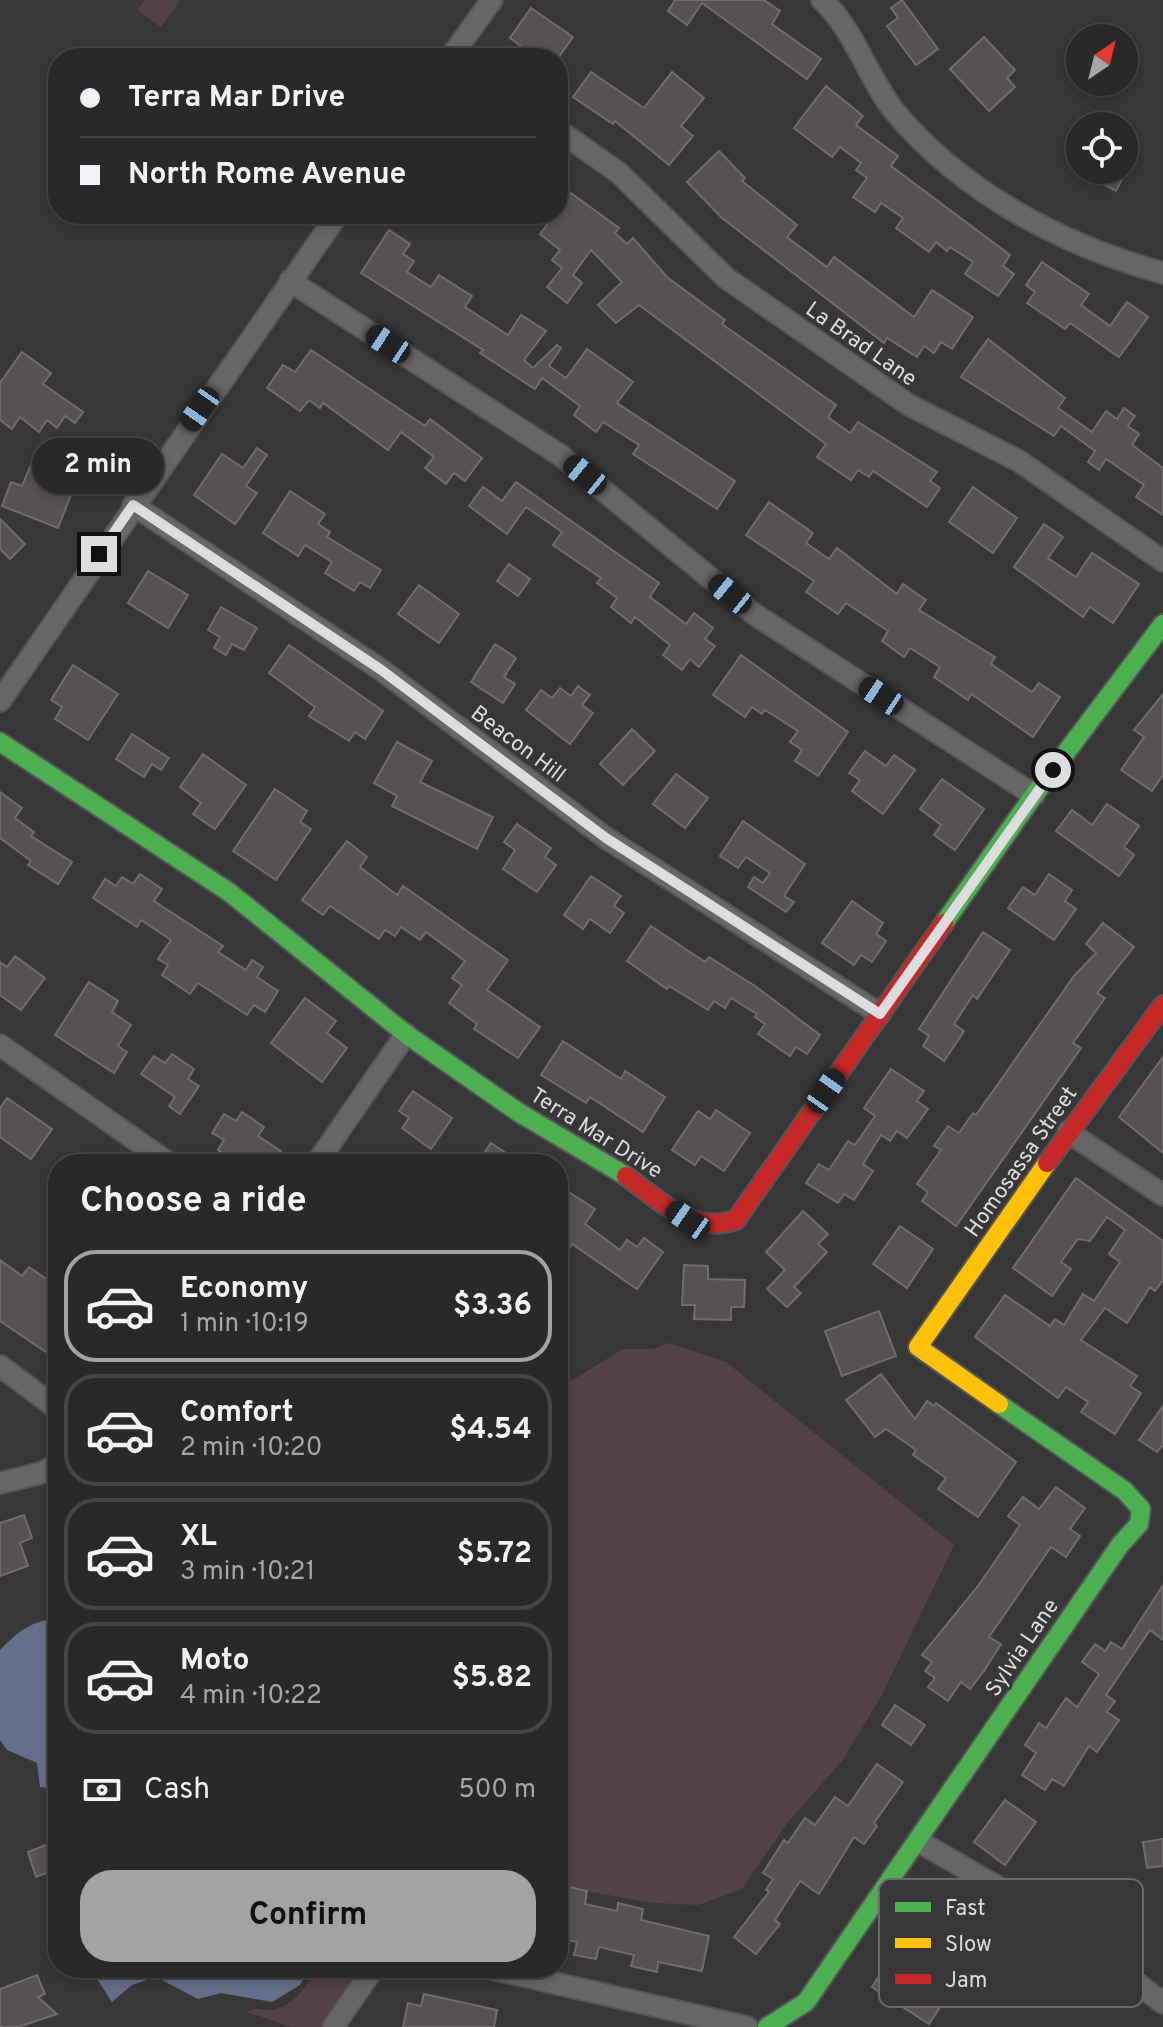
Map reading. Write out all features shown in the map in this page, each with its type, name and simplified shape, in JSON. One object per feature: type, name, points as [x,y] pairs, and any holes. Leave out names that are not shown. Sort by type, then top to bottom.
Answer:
[{"type":"street","points":[[458,48],[492,0]]},
{"type":"street","points":[[822,0],[894,110],[934,153],[1023,218],[1111,258],[1163,273]]},
{"type":"street","name":"La Brad Lane","points":[[568,137],[619,173],[726,278],[909,405],[1019,461],[1163,561]]},
{"type":"street","points":[[0,701],[133,505],[331,224]]},
{"type":"street","points":[[290,281],[560,455],[754,614],[1034,795]]},
{"type":"street","name":"Beacon Hill","points":[[133,505],[380,669],[606,838],[880,1014]]},
{"type":"street","name":"Terra Mar Drive","points":[[0,742],[229,892],[406,1034],[518,1112],[623,1174],[688,1220],[719,1226],[736,1220],[1034,795],[1163,624]]},
{"type":"street","name":"Homosassa Street","points":[[918,1347],[1068,1132],[1163,1005]]},
{"type":"street","points":[[323,1154],[406,1034]]},
{"type":"street","points":[[0,1045],[156,1154]]},
{"type":"street","points":[[1068,1132],[1163,1195]]},
{"type":"street","name":"Sylvia Lane","points":[[892,1879],[1141,1517],[1137,1502],[1125,1491],[918,1347]]},
{"type":"street","points":[[0,1366],[48,1402]]},
{"type":"street","points":[[0,1483],[48,1469]]},
{"type":"street","points":[[918,1841],[984,1879]]},
{"type":"street","name":"Sylvia Lane","points":[[767,2027],[806,2002],[879,1897]]},
{"type":"street","points":[[333,2027],[367,1978]]},
{"type":"street","points":[[532,1978],[747,2027]]},
{"type":"street","points":[[1143,1988],[1163,2003]]},
{"type":"shaded area","points":[[145,0],[180,0],[161,27],[137,10]]},
{"type":"shaded area","points":[[669,1343],[726,1362],[954,1545],[881,1697],[842,1761],[787,1823],[742,1889],[698,1905],[653,1903],[568,1888],[568,1383],[623,1349],[652,1349]]},
{"type":"shaded area","points":[[310,1978],[356,1978],[322,2027],[292,2027],[247,2012],[280,2008],[304,1988]]},
{"type":"water","points":[[48,1621],[48,1788],[40,1787],[37,1763],[7,1750],[0,1740],[0,1650],[26,1628]]},
{"type":"water","points":[[96,1978],[153,1978],[132,1985],[112,2002]]},
{"type":"water","points":[[158,1978],[304,1978],[300,1985],[272,2002],[221,1993],[198,1999]]},
{"type":"building","points":[[675,0],[764,0],[780,11],[772,24],[821,59],[807,79],[702,3],[687,25],[668,11]]},
{"type":"building","points":[[902,0],[938,49],[916,65],[887,26],[898,18],[891,8]]},
{"type":"building","points":[[531,8],[573,37],[565,48],[524,48],[510,38]]},
{"type":"building","points":[[984,37],[1015,70],[1007,78],[1015,87],[989,111],[950,69]]},
{"type":"building","points":[[591,72],[644,108],[672,72],[704,98],[681,126],[693,136],[669,165],[615,121],[613,124],[573,97]]},
{"type":"building","points":[[826,86],[863,116],[856,125],[898,156],[891,166],[1010,255],[1003,266],[1014,274],[998,296],[965,274],[973,262],[950,247],[947,251],[936,242],[929,252],[896,228],[903,218],[881,203],[875,212],[853,197],[867,178],[856,170],[861,163],[840,147],[832,157],[794,128]]},
{"type":"building","points":[[719,151],[745,178],[742,181],[797,225],[787,237],[827,267],[834,257],[914,317],[932,290],[973,317],[952,349],[941,342],[934,353],[924,346],[917,357],[887,338],[884,343],[722,218],[687,182]]},
{"type":"building","points":[[1103,184],[1120,184],[1116,191]]},
{"type":"building","points":[[571,193],[619,228],[615,233],[627,244],[633,238],[667,277],[725,320],[722,324],[836,405],[828,417],[850,433],[858,422],[937,472],[930,481],[940,488],[927,507],[873,471],[869,477],[858,470],[851,480],[817,457],[826,444],[639,305],[616,323],[598,305],[622,282],[591,250],[573,275],[582,283],[567,303],[547,287],[562,268],[552,260],[560,250],[540,234],[548,224],[568,224],[568,197]]},
{"type":"building","points":[[389,230],[410,244],[403,254],[414,261],[407,272],[431,287],[439,275],[472,296],[465,307],[508,335],[521,315],[546,331],[524,360],[533,368],[557,345],[561,348],[549,366],[566,378],[587,349],[633,382],[617,403],[735,481],[717,509],[633,454],[639,445],[603,422],[596,432],[574,415],[580,406],[542,378],[535,389],[480,353],[483,350],[361,273]]},
{"type":"building","points":[[1042,262],[1089,294],[1081,305],[1110,326],[1127,302],[1148,317],[1119,357],[1070,323],[1065,329],[1027,303],[1035,292],[1026,285]]},
{"type":"building","points":[[988,339],[1065,398],[1058,408],[1092,432],[1106,411],[1117,419],[1124,408],[1135,416],[1128,426],[1139,434],[1132,445],[1163,468],[1163,515],[1136,497],[1144,485],[1106,459],[1099,470],[1088,462],[1095,451],[1061,426],[1054,436],[961,377]]},
{"type":"building","points":[[311,350],[425,426],[430,419],[482,458],[465,481],[454,473],[446,484],[425,468],[434,457],[401,432],[388,450],[323,403],[320,408],[309,400],[300,411],[267,388],[283,365],[295,372]]},
{"type":"building","points":[[22,352],[51,373],[43,384],[83,412],[75,423],[65,416],[57,428],[47,420],[39,432],[20,417],[12,429],[0,420],[0,383]]},
{"type":"building","points":[[257,448],[267,455],[246,486],[257,493],[235,524],[194,495],[222,454],[243,468]]},
{"type":"building","points":[[32,462],[65,476],[61,488],[72,492],[58,528],[2,506],[11,482],[22,486]]},
{"type":"building","points":[[516,482],[659,583],[650,597],[686,624],[694,613],[713,628],[705,639],[715,646],[699,667],[690,659],[682,670],[663,655],[670,645],[635,617],[631,623],[611,607],[617,598],[597,583],[601,578],[553,545],[562,532],[526,507],[507,534],[469,506],[483,487],[502,501]]},
{"type":"building","points":[[973,487],[1017,518],[993,553],[949,522]]},
{"type":"building","points":[[290,491],[325,514],[318,524],[330,532],[327,537],[381,570],[370,588],[360,582],[354,591],[325,573],[332,562],[305,545],[298,556],[263,533]]},
{"type":"building","points":[[769,502],[813,533],[806,543],[829,559],[837,548],[897,594],[903,584],[926,600],[919,610],[995,657],[991,664],[1032,692],[1039,683],[1060,697],[1033,737],[971,694],[968,700],[934,677],[940,667],[910,648],[904,657],[882,641],[888,631],[846,603],[838,614],[806,592],[814,581],[746,535]]},
{"type":"building","points":[[0,519],[25,544],[10,559],[0,549]]},
{"type":"building","points":[[1044,524],[1063,537],[1048,558],[1076,577],[1092,553],[1139,584],[1113,623],[1090,607],[1083,617],[1014,567]]},
{"type":"building","points":[[509,564],[530,579],[518,596],[497,581]]},
{"type":"building","points":[[148,571],[188,595],[168,628],[128,603]]},
{"type":"building","points":[[419,585],[459,614],[439,643],[398,614]]},
{"type":"building","points":[[221,607],[257,628],[244,650],[232,644],[226,655],[214,648],[220,637],[208,630]]},
{"type":"building","points":[[495,644],[516,658],[504,677],[515,684],[503,703],[471,682]]},
{"type":"building","points":[[289,645],[383,711],[365,739],[355,732],[349,741],[309,716],[315,707],[269,673]]},
{"type":"building","points":[[741,655],[848,732],[818,776],[795,761],[802,750],[790,742],[798,731],[765,710],[762,714],[752,707],[745,717],[713,695]]},
{"type":"building","points":[[73,665],[118,694],[88,740],[55,719],[62,707],[51,700]]},
{"type":"building","points":[[578,686],[590,695],[582,705],[593,713],[570,744],[526,710],[541,690],[552,698],[560,688],[571,696]]},
{"type":"building","points":[[1163,694],[1163,775],[1152,791],[1121,770],[1144,737],[1134,730]]},
{"type":"building","points":[[632,729],[655,751],[623,785],[600,764]]},
{"type":"building","points":[[132,734],[169,758],[161,770],[152,764],[144,777],[116,759]]},
{"type":"building","points":[[397,742],[432,761],[420,782],[493,817],[477,849],[392,806],[397,796],[374,783]]},
{"type":"building","points":[[865,751],[886,766],[894,755],[915,770],[883,814],[852,791],[860,780],[849,773]]},
{"type":"building","points":[[203,754],[246,785],[215,829],[193,814],[201,803],[180,787]]},
{"type":"building","points":[[676,774],[708,798],[685,828],[653,804]]},
{"type":"building","points":[[942,779],[984,809],[955,850],[934,835],[941,825],[920,809]]},
{"type":"building","points":[[275,789],[307,811],[300,822],[311,829],[276,880],[233,851]]},
{"type":"building","points":[[0,792],[22,808],[15,818],[34,832],[31,836],[72,862],[58,884],[28,865],[31,861],[0,838]]},
{"type":"building","points":[[1107,804],[1139,826],[1124,847],[1134,855],[1119,876],[1056,831],[1072,810],[1092,825]]},
{"type":"building","points":[[743,821],[805,864],[784,896],[794,902],[786,912],[748,887],[754,877],[763,883],[770,873],[746,857],[738,868],[720,856]]},
{"type":"building","points":[[517,824],[551,848],[545,857],[556,865],[537,892],[503,869],[515,850],[504,842]]},
{"type":"building","points":[[347,841],[367,857],[360,867],[397,895],[403,886],[508,960],[487,990],[540,1027],[518,1058],[474,1029],[477,1024],[449,1003],[462,985],[452,978],[465,961],[426,932],[420,940],[401,927],[395,936],[385,930],[379,939],[330,906],[323,915],[302,900]]},
{"type":"building","points":[[140,874],[162,889],[154,901],[223,946],[218,952],[246,970],[252,960],[263,967],[257,977],[278,991],[265,1012],[254,1005],[247,1015],[198,983],[190,994],[162,975],[168,965],[158,959],[171,940],[141,920],[137,927],[93,898],[105,879],[116,886],[122,877],[133,884]]},
{"type":"building","points":[[1049,874],[1072,890],[1065,901],[1076,909],[1054,940],[1008,908],[1023,887],[1035,895]]},
{"type":"building","points":[[591,876],[621,896],[614,906],[624,913],[610,933],[590,919],[583,929],[564,915]]},
{"type":"building","points":[[852,901],[883,923],[876,934],[886,941],[872,962],[861,955],[854,965],[822,943]]},
{"type":"building","points":[[1103,923],[1134,947],[1097,993],[1105,998],[1073,1043],[1081,1048],[956,1226],[922,1201],[928,1192],[917,1184],[941,1150],[934,1146],[948,1126],[959,1133],[973,1113],[976,1115],[1074,976],[1096,953],[1086,944]]},
{"type":"building","points":[[651,926],[705,962],[709,957],[755,986],[820,1035],[807,1054],[796,1047],[790,1056],[758,1034],[765,1024],[755,1017],[757,1014],[731,998],[725,1008],[714,1001],[708,1010],[669,986],[667,989],[627,961]]},
{"type":"building","points":[[983,932],[1010,950],[977,999],[973,995],[954,1024],[964,1031],[944,1061],[923,1046],[929,1036],[919,1029]]},
{"type":"building","points":[[15,956],[45,978],[21,1010],[0,995],[0,962],[7,967]]},
{"type":"building","points":[[89,982],[118,1001],[112,1012],[131,1025],[118,1046],[127,1052],[114,1073],[55,1035]]},
{"type":"building","points":[[305,998],[336,1021],[327,1033],[347,1048],[322,1082],[271,1043]]},
{"type":"building","points":[[563,1041],[621,1079],[625,1071],[665,1097],[643,1132],[590,1097],[586,1103],[541,1075]]},
{"type":"building","points":[[172,1054],[194,1069],[188,1079],[199,1086],[180,1114],[169,1106],[175,1097],[141,1074],[154,1056],[165,1063]]},
{"type":"building","points":[[1163,1057],[1163,1153],[1119,1117]]},
{"type":"building","points":[[891,1069],[924,1091],[917,1101],[928,1109],[907,1138],[897,1131],[890,1141],[881,1135],[863,1164],[873,1171],[854,1200],[844,1194],[838,1203],[806,1183],[819,1164],[829,1170],[848,1141],[855,1145],[875,1116],[864,1108]]},
{"type":"building","points":[[413,1091],[452,1118],[431,1149],[402,1128],[409,1118],[399,1111]]},
{"type":"building","points":[[7,1098],[52,1129],[31,1159],[0,1137],[0,1108]]},
{"type":"building","points":[[716,1110],[750,1133],[724,1171],[701,1156],[695,1165],[672,1150],[698,1111],[710,1119]]},
{"type":"building","points":[[242,1112],[264,1127],[258,1136],[281,1151],[279,1154],[224,1154],[218,1150],[224,1140],[212,1133],[224,1114],[236,1121]]},
{"type":"building","points":[[491,1143],[507,1154],[484,1154]]},
{"type":"building","points":[[1076,1178],[1163,1241],[1163,1280],[1155,1291],[1150,1287],[1127,1323],[1105,1308],[1081,1340],[1137,1376],[1130,1386],[1141,1393],[1115,1434],[1081,1412],[1088,1402],[1066,1387],[1058,1398],[975,1337],[1005,1295],[1050,1326],[1055,1319],[1064,1325],[1083,1294],[1094,1301],[1120,1262],[1109,1254],[1125,1230],[1107,1217],[1090,1241],[1078,1239],[1061,1262],[1071,1269],[1052,1296],[1013,1268]]},
{"type":"building","points":[[568,1191],[595,1209],[585,1224],[620,1250],[627,1240],[637,1247],[644,1238],[663,1252],[637,1289],[572,1244],[568,1250]]},
{"type":"building","points":[[803,1211],[828,1234],[818,1244],[827,1252],[794,1287],[801,1293],[787,1307],[767,1289],[785,1270],[766,1252]]},
{"type":"building","points":[[900,1226],[933,1249],[907,1288],[873,1264]]},
{"type":"building","points":[[0,1260],[22,1276],[29,1267],[48,1280],[48,1353],[0,1321]]},
{"type":"building","points":[[684,1265],[708,1266],[708,1279],[745,1280],[744,1307],[731,1307],[731,1320],[694,1319],[695,1305],[682,1305]]},
{"type":"building","points":[[879,1311],[896,1356],[842,1376],[825,1331]]},
{"type":"building","points":[[881,1374],[915,1419],[927,1401],[934,1406],[936,1403],[1016,1462],[978,1517],[938,1489],[946,1478],[913,1455],[916,1450],[886,1429],[875,1437],[846,1400]]},
{"type":"building","points":[[1163,1406],[1163,1445],[1157,1452],[1139,1440]]},
{"type":"building","points":[[1056,1487],[1085,1508],[1070,1529],[1080,1536],[1066,1557],[1051,1547],[989,1637],[1001,1644],[984,1671],[970,1689],[961,1682],[948,1701],[928,1687],[935,1678],[925,1671],[932,1662],[922,1655],[978,1586],[1020,1525],[1008,1516],[1023,1497],[1039,1509]]},
{"type":"building","points":[[24,1515],[32,1538],[20,1543],[28,1566],[0,1576],[0,1523]]},
{"type":"building","points":[[1163,1585],[1163,1640],[1150,1630],[1106,1695],[1115,1701],[1107,1712],[1119,1720],[1097,1752],[1089,1746],[1064,1786],[1052,1779],[1045,1790],[1022,1775],[1036,1753],[1025,1745],[1039,1723],[1046,1728],[1066,1698],[1077,1707],[1099,1674],[1082,1662],[1095,1644],[1105,1651],[1111,1642],[1122,1649]]},
{"type":"building","points":[[895,1705],[925,1725],[911,1745],[882,1725]]},
{"type":"building","points":[[877,1764],[903,1782],[874,1823],[877,1826],[864,1844],[854,1837],[819,1894],[800,1881],[775,1920],[780,1924],[756,1954],[734,1937],[769,1892],[766,1890],[773,1879],[763,1873],[784,1840],[788,1843],[805,1818],[815,1825],[835,1797],[848,1806]]},
{"type":"building","points":[[1005,1800],[1036,1822],[1005,1865],[974,1842]]},
{"type":"building","points":[[1163,1839],[1163,1866],[1147,1868],[1143,1842]]},
{"type":"building","points":[[48,1844],[48,1873],[36,1877],[28,1852]]},
{"type":"building","points":[[568,1887],[587,1891],[585,1904],[617,1911],[618,1903],[643,1909],[641,1920],[709,1936],[702,1971],[658,1962],[657,1972],[631,1966],[634,1955],[599,1947],[596,1959],[574,1955],[577,1942],[568,1940]]},
{"type":"building","points":[[37,1975],[45,1994],[38,1997],[57,2014],[18,2027],[0,2027],[0,1989]]},
{"type":"building","points":[[879,1976],[879,1992],[872,1987]]},
{"type":"building","points":[[424,1994],[497,2010],[494,2027],[403,2027],[408,2003],[421,2006]]},
{"type":"building","points":[[903,2007],[940,2007],[929,2024]]},
{"type":"traffic: fast","points":[[944,923],[1034,795],[1163,624]]},
{"type":"traffic: fast","points":[[0,742],[229,892],[406,1034],[518,1112],[626,1176]]},
{"type":"traffic: fast","points":[[891,1879],[1120,1545],[1139,1524],[1141,1509],[1125,1491],[999,1404]]},
{"type":"traffic: fast","points":[[767,2027],[806,2002],[879,1896]]},
{"type":"traffic: slow","points":[[999,1404],[918,1347],[1047,1163]]},
{"type":"traffic: jam","points":[[626,1176],[677,1213],[691,1219],[705,1223],[736,1220],[944,923]]},
{"type":"traffic: jam","points":[[1047,1163],[1163,1005]]},
{"type":"route","points":[[99,554],[133,505],[380,669],[606,838],[880,1014],[1053,770]]}]
